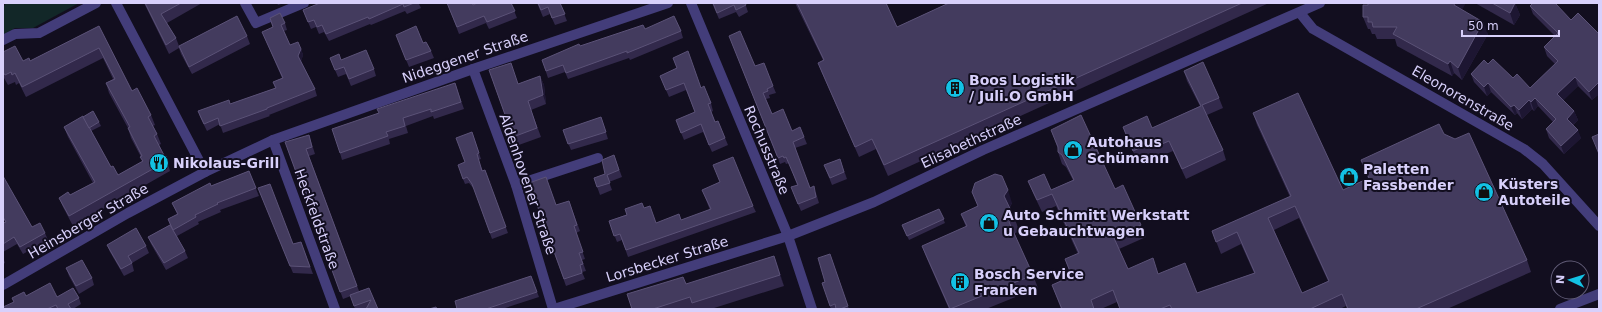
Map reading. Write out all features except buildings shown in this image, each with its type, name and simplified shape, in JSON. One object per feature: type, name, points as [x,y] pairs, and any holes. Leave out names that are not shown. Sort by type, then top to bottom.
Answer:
[{"type":"street","points":[[3,40],[15,34],[39,33],[96,3]]},
{"type":"street","points":[[116,3],[204,172]]},
{"type":"street","points":[[245,3],[256,23],[304,3]]},
{"type":"street","name":"Nideggener Straße","points":[[273,140],[473,69],[668,3]]},
{"type":"street","name":"Rochusstraße","points":[[691,3],[788,236],[812,309]]},
{"type":"street","name":"Elisabethstraße","points":[[788,236],[874,202],[983,150],[1320,3]]},
{"type":"street","name":"Eleonorenstraße","points":[[1300,13],[1313,29],[1524,148],[1543,164],[1599,226]]},
{"type":"street","name":"Aldenhovener Straße","points":[[473,69],[516,185],[554,309]]},
{"type":"street","name":"Heinsberger Straße","points":[[3,285],[128,213],[204,172],[273,140]]},
{"type":"street","name":"Heckfeldstraße","points":[[273,140],[335,309]]},
{"type":"street","points":[[516,185],[598,158]]},
{"type":"street","name":"Lorsbecker Straße","points":[[554,309],[788,236]]},
{"type":"street","points":[[1560,309],[1599,294]]},
{"type":"green space","points":[[6,3],[79,3],[33,28],[15,28],[3,35],[3,8]]},
{"type":"place","name":"Boos Logistik / Juli.O GmbH","points":[[955,88]]},
{"type":"place","name":"Autohaus Schümann","points":[[1073,150]]},
{"type":"place","name":"Nikolaus-Grill","points":[[159,163]]},
{"type":"place","name":"Paletten Fassbender","points":[[1349,177]]},
{"type":"place","name":"Küsters Autoteile","points":[[1484,192]]},
{"type":"place","name":"Auto Schmitt Werkstatt u Gebauchtwagen","points":[[989,223]]},
{"type":"place","name":"Bosch Service Franken","points":[[960,282]]}]
